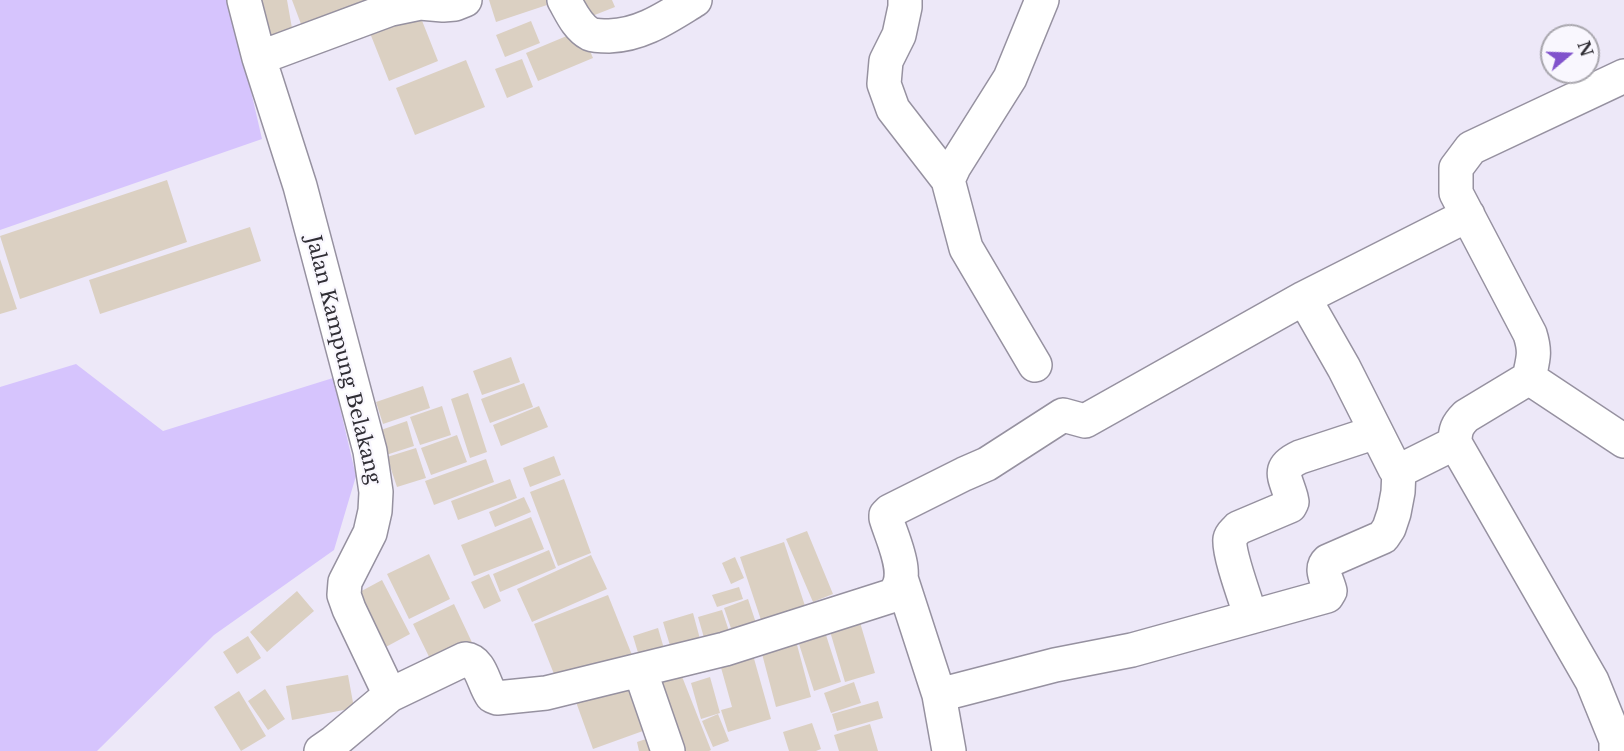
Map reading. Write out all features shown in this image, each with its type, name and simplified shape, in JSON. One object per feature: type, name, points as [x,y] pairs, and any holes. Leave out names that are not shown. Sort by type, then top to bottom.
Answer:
[{"type":"street","name":"Jalan Kampung Belakang","points":[[244,0],[259,58],[300,186],[370,451],[376,492],[375,511],[370,533],[345,582],[344,595],[390,695]]},
{"type":"street","points":[[259,58],[391,9],[420,3],[455,4],[465,0]]},
{"type":"street","points":[[564,0],[576,21],[590,34],[601,36],[625,35],[658,23],[695,0]]},
{"type":"street","points":[[904,0],[905,7],[899,35],[886,61],[884,84],[893,109],[948,180],[966,248],[1035,365]]},
{"type":"street","points":[[948,180],[1010,78],[1042,0]]},
{"type":"street","points":[[1616,751],[1616,740],[1592,681],[1455,443],[1458,424],[1466,416],[1529,378],[1534,356],[1530,334],[1456,193],[1456,168],[1471,148],[1624,76]]},
{"type":"street","points":[[949,751],[939,695],[902,581],[902,567],[886,515],[987,464],[1063,415],[1085,421],[1304,298],[1468,215]]},
{"type":"street","points":[[1304,298],[1344,368],[1395,469],[1405,468],[1455,443]]},
{"type":"street","points":[[1529,378],[1624,441]]},
{"type":"street","points":[[1251,617],[1231,553],[1232,534],[1238,528],[1290,506],[1292,502],[1284,472],[1288,463],[1376,432]]},
{"type":"street","points":[[939,695],[1055,665],[1132,650],[1327,596],[1330,588],[1323,570],[1324,564],[1383,537],[1389,528],[1398,492],[1400,470]]},
{"type":"street","points":[[321,751],[390,695],[465,659],[470,659],[477,666],[492,696],[497,698],[546,693],[725,649],[891,596],[897,592],[902,581]]},
{"type":"street","points":[[640,670],[668,751]]},
{"type":"shaded area","points":[[0,0],[230,0],[262,139],[0,230]]},
{"type":"shaded area","points":[[76,364],[163,431],[333,378],[356,476],[334,550],[214,635],[97,751],[0,751],[0,387]]},
{"type":"building","points":[[259,0],[287,0],[293,34],[267,39]]},
{"type":"building","points":[[292,0],[388,0],[304,32]]},
{"type":"building","points":[[489,0],[546,0],[547,5],[496,22]]},
{"type":"building","points":[[580,0],[612,0],[615,7],[587,18]]},
{"type":"building","points":[[417,8],[438,61],[389,81],[368,28]]},
{"type":"building","points":[[531,21],[540,43],[505,57],[496,35]]},
{"type":"building","points":[[581,30],[593,58],[538,81],[526,53]]},
{"type":"building","points":[[522,59],[533,87],[507,98],[495,69]]},
{"type":"building","points":[[466,60],[485,107],[415,135],[396,88]]},
{"type":"building","points":[[167,180],[187,242],[20,299],[0,236]]},
{"type":"building","points":[[250,227],[261,261],[100,314],[89,280]]},
{"type":"building","points":[[0,259],[17,309],[0,314]]},
{"type":"building","points":[[511,357],[520,382],[482,395],[473,371]]},
{"type":"building","points":[[524,383],[533,407],[490,423],[481,399]]},
{"type":"building","points":[[423,386],[430,408],[383,424],[376,402]]},
{"type":"building","points":[[468,393],[487,452],[470,458],[451,399]]},
{"type":"building","points":[[442,406],[451,435],[420,445],[410,417]]},
{"type":"building","points":[[539,406],[548,427],[501,446],[493,425]]},
{"type":"building","points":[[407,421],[414,446],[386,455],[378,431]]},
{"type":"building","points":[[457,435],[467,462],[431,475],[421,448]]},
{"type":"building","points":[[416,448],[426,478],[397,487],[387,457]]},
{"type":"building","points":[[554,456],[561,475],[530,487],[523,468]]},
{"type":"building","points":[[486,459],[494,482],[434,505],[425,481]]},
{"type":"building","points":[[510,479],[517,498],[458,520],[451,501]]},
{"type":"building","points":[[564,479],[591,553],[558,566],[530,492]]},
{"type":"building","points":[[524,497],[531,512],[495,527],[489,512]]},
{"type":"building","points":[[531,517],[544,549],[474,576],[461,545]]},
{"type":"building","points":[[807,531],[833,594],[813,602],[786,539]]},
{"type":"building","points":[[784,542],[807,612],[763,626],[740,557]]},
{"type":"building","points":[[549,550],[556,568],[500,592],[493,574]]},
{"type":"building","points":[[429,554],[450,599],[409,619],[387,574]]},
{"type":"building","points":[[591,555],[607,589],[532,622],[517,589]]},
{"type":"building","points":[[735,557],[744,578],[731,584],[722,563]]},
{"type":"building","points":[[489,574],[501,601],[484,609],[471,582]]},
{"type":"building","points":[[382,580],[410,634],[384,648],[356,594]]},
{"type":"building","points":[[739,587],[743,599],[717,607],[712,595]]},
{"type":"building","points":[[297,591],[314,611],[267,652],[250,632]]},
{"type":"building","points":[[608,595],[634,660],[560,689],[534,624]]},
{"type":"building","points":[[748,599],[759,632],[735,640],[724,608]]},
{"type":"building","points":[[454,604],[476,651],[436,671],[413,624]]},
{"type":"building","points":[[722,610],[732,640],[707,648],[698,617]]},
{"type":"building","points":[[693,613],[703,650],[674,659],[663,622]]},
{"type":"building","points":[[859,619],[875,673],[845,682],[829,628]]},
{"type":"building","points":[[658,628],[667,659],[642,666],[633,636]]},
{"type":"building","points":[[826,635],[841,682],[814,691],[799,644]]},
{"type":"building","points":[[248,636],[261,658],[237,674],[223,652]]},
{"type":"building","points":[[796,641],[811,697],[776,707],[761,650]]},
{"type":"building","points":[[753,655],[771,719],[728,732],[721,710],[732,707],[720,664]]},
{"type":"building","points":[[681,674],[711,750],[709,751],[679,751],[653,685]]},
{"type":"building","points":[[348,675],[354,708],[292,720],[286,686]]},
{"type":"building","points":[[710,677],[720,713],[701,719],[691,683]]},
{"type":"building","points":[[638,681],[654,727],[593,749],[576,702]]},
{"type":"building","points":[[854,682],[861,703],[831,713],[824,693]]},
{"type":"building","points":[[265,689],[285,719],[268,730],[248,701]]},
{"type":"building","points":[[239,691],[266,736],[241,751],[214,707]]},
{"type":"building","points":[[878,701],[883,718],[837,731],[832,714]]},
{"type":"building","points":[[718,714],[729,741],[713,747],[702,721]]},
{"type":"building","points":[[812,723],[821,749],[789,751],[783,732]]},
{"type":"building","points":[[870,724],[878,751],[839,751],[834,735]]},
{"type":"building","points":[[658,735],[663,751],[639,751],[637,742]]}]
